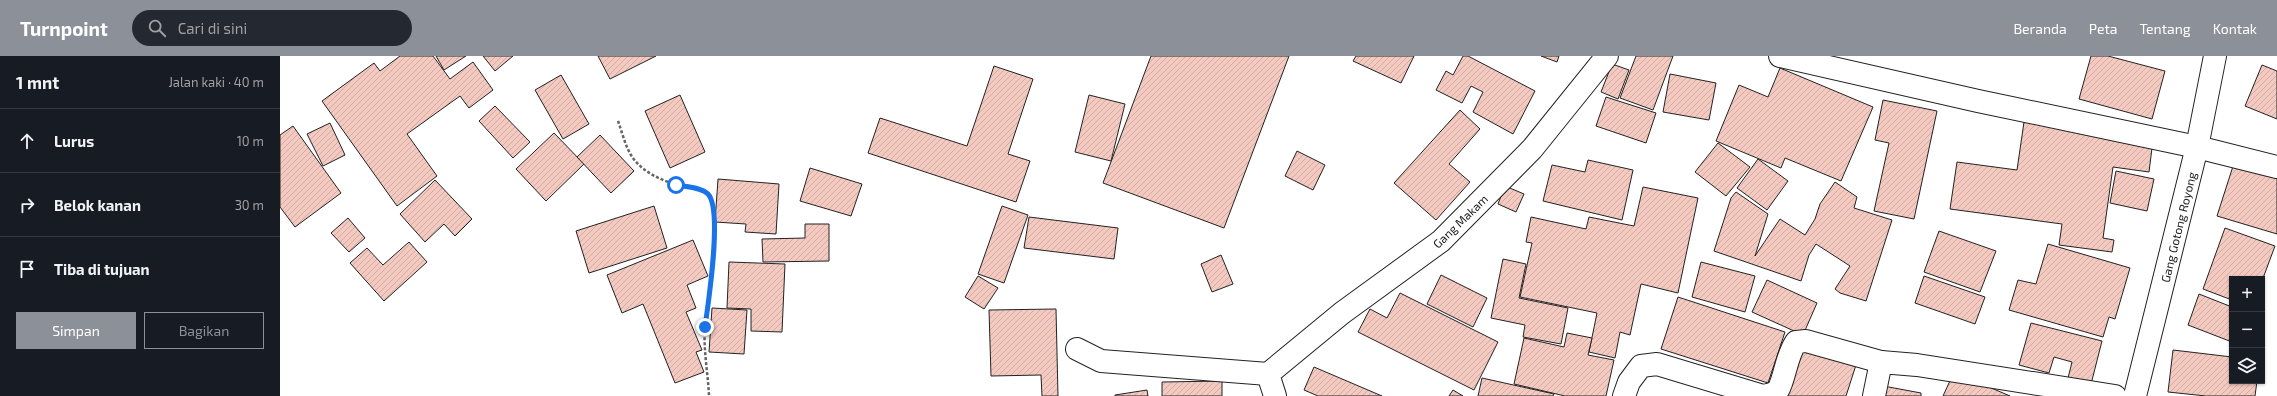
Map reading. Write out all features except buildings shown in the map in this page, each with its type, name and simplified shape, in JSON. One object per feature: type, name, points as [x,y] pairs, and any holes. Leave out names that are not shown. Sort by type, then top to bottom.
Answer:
[{"type":"street","name":"Gang Makam","points":[[1268,374],[1342,313],[1441,241],[1532,148],[1607,56]]},
{"type":"street","points":[[1780,56],[1978,101],[2197,147],[2277,167]]},
{"type":"street","name":"Gang Gotong Royong","points":[[2135,396],[2197,147],[2214,56]]},
{"type":"street","points":[[1624,396],[1629,382],[1641,366],[1657,364],[1763,396],[1772,394],[1778,390],[1790,350],[1796,342],[1806,341],[1881,362],[1917,365],[2115,396]]},
{"type":"street","points":[[1077,349],[1101,361],[1268,374],[1275,396]]},
{"type":"street","points":[[1874,396],[1881,362]]},
{"type":"path","points":[[618,121],[631,155],[650,173],[676,185],[701,190],[707,194],[711,200],[714,229],[712,279],[705,327],[709,396]]},
{"type":"route","points":[[676,185],[701,190],[707,194],[711,200],[714,229],[711,286],[705,327]]}]
